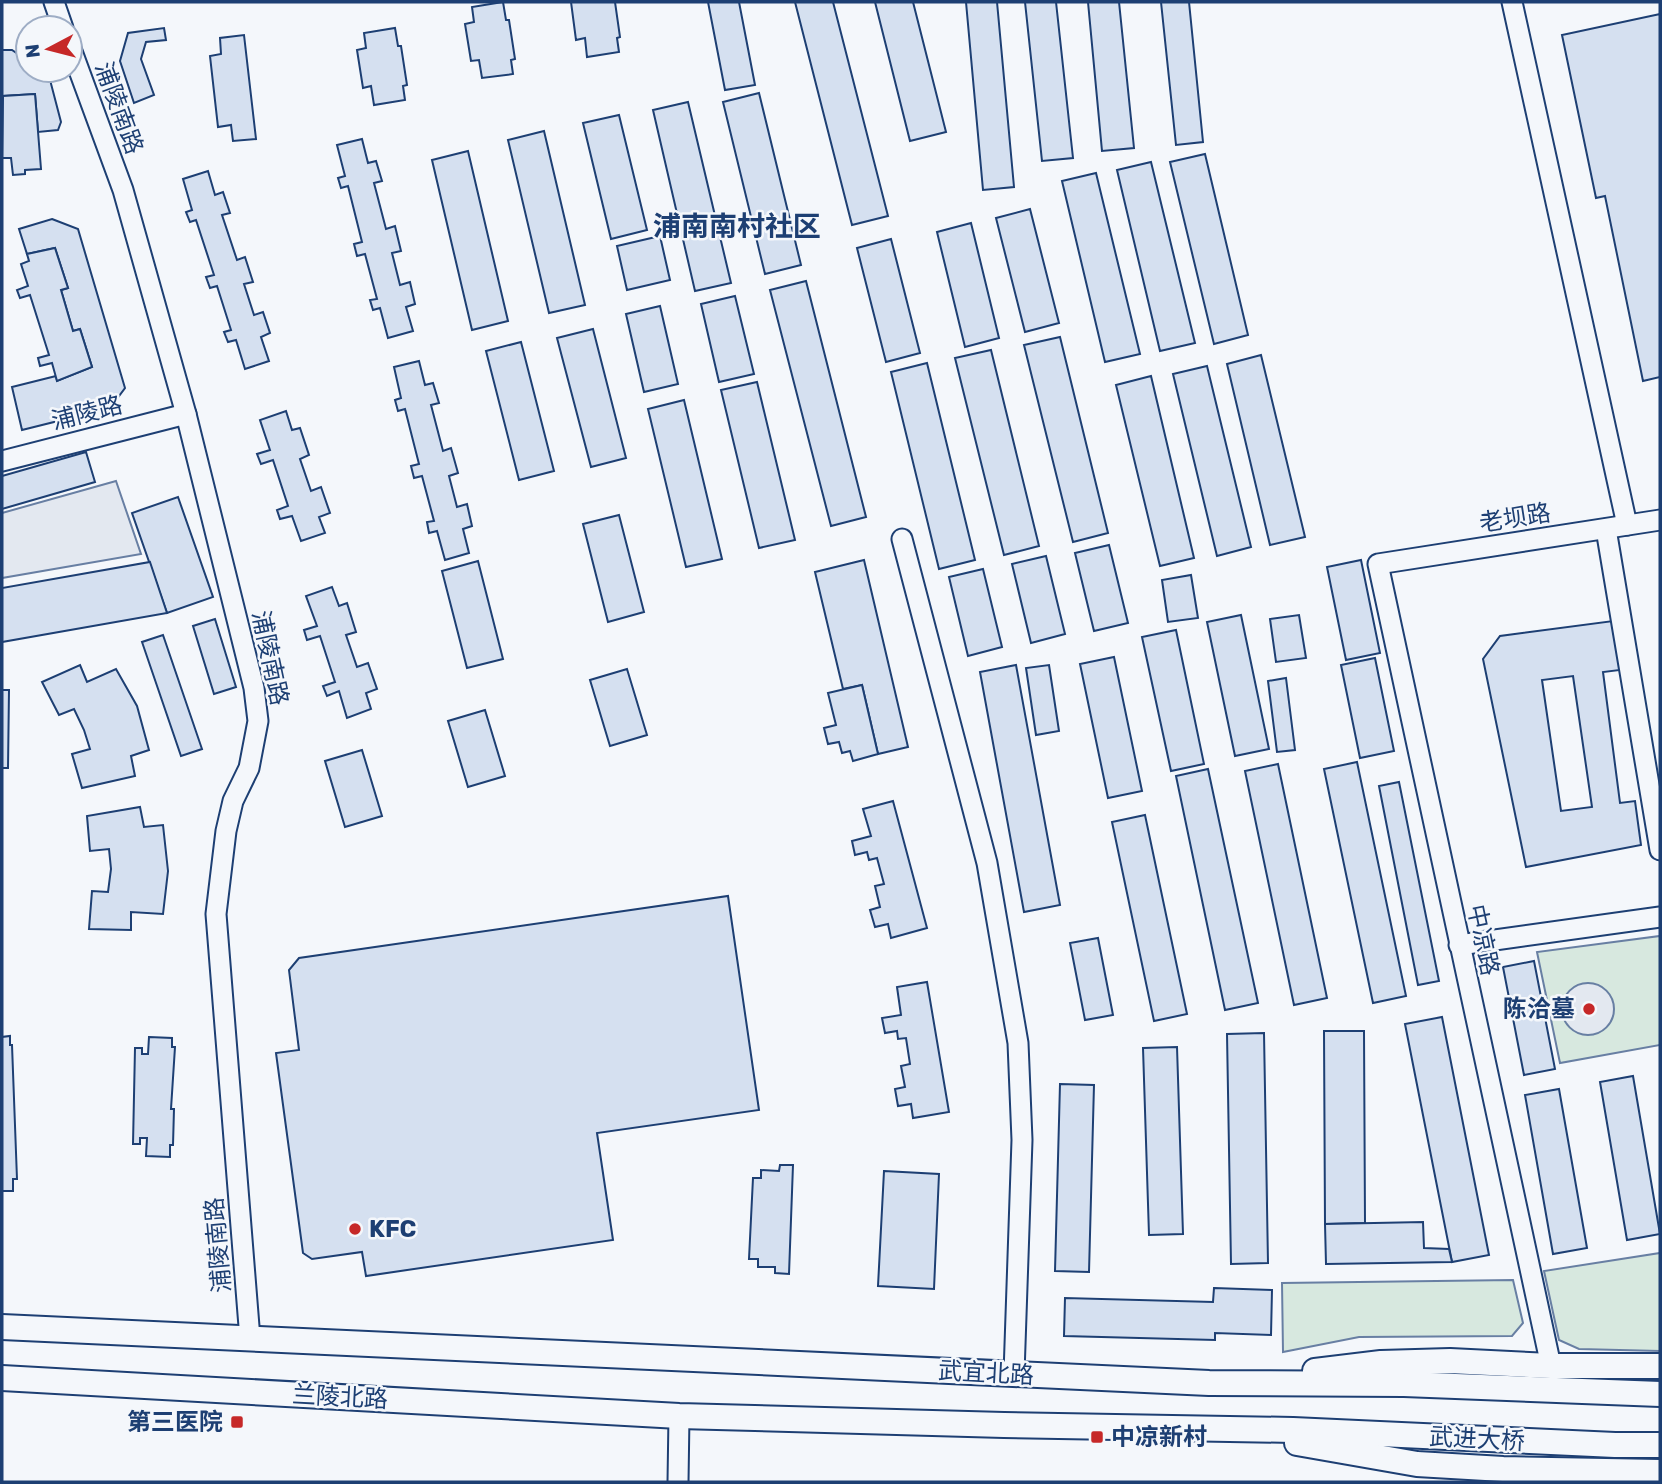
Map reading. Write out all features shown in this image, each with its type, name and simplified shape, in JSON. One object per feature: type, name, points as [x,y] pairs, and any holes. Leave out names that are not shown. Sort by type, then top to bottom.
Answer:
[{"type":"main road","points":[[2,1327],[250,1339]]},
{"type":"main road","name":"武宜北路","points":[[250,1339],[1209,1383],[1294,1408]]},
{"type":"main road","points":[[1209,1383],[1381,1363],[1450,1361],[1552,1366],[1660,1366]]},
{"type":"main road","name":"兰陵北路","points":[[2,1378],[679,1416]]},
{"type":"main road","points":[[1294,1408],[1404,1384],[1660,1394]]},
{"type":"main road","name":"武宜北路","points":[[679,1416],[1004,1425],[1210,1427],[1294,1408]]},
{"type":"main road","name":"武进大桥","points":[[1294,1408],[1615,1446],[1660,1445]]},
{"type":"main road","points":[[1210,1427],[1417,1464],[1503,1469],[1660,1472]]},
{"type":"street","points":[[1512,2],[1626,526]]},
{"type":"street","name":"浦陵南路","points":[[84,84],[123,190],[186,414],[254,688],[258,721],[249,768],[233,801],[226,831],[216,914],[250,1339]]},
{"type":"street","name":"浦陵路","points":[[2,461],[186,414]]},
{"type":"street","name":"老坝路","points":[[1378,565],[1660,520]]},
{"type":"street","points":[[1606,529],[1660,849]]},
{"type":"street","points":[[902,538],[987,863],[1018,1042],[1022,1140],[1014,1374]]},
{"type":"street","name":"中凉路","points":[[1378,565],[1552,1366]]},
{"type":"street","points":[[1459,945],[1660,917]]},
{"type":"street","points":[[678,1482],[679,1416]]},
{"type":"shaded area","points":[[116,481],[141,554],[2,578],[2,513]]},
{"type":"shaded area","points":[[1660,936],[1660,1045],[1560,1063],[1537,952]]},
{"type":"shaded area","points":[[1588,983],[1598,985],[1606,991],[1612,999],[1612,1019],[1606,1027],[1598,1033],[1588,1035],[1578,1033],[1570,1027],[1564,1019],[1562,1009],[1564,999],[1570,991],[1578,985]]},
{"type":"shaded area","points":[[1660,1253],[1660,1351],[1579,1349],[1559,1340],[1544,1271]]},
{"type":"shaded area","points":[[1513,1280],[1523,1323],[1512,1336],[1359,1337],[1283,1352],[1282,1283]]},
{"type":"building","points":[[503,2],[506,20],[509,20],[515,59],[511,60],[513,74],[482,78],[479,60],[471,61],[465,24],[474,22],[472,7]]},
{"type":"building","points":[[571,2],[615,2],[620,37],[617,38],[619,52],[587,57],[585,38],[576,40]]},
{"type":"building","points":[[708,2],[739,2],[755,85],[725,90]]},
{"type":"building","points":[[795,2],[833,2],[888,216],[852,225]]},
{"type":"building","points":[[875,2],[913,2],[946,132],[910,141]]},
{"type":"building","points":[[966,2],[997,2],[1014,187],[983,190]]},
{"type":"building","points":[[1025,2],[1056,2],[1073,158],[1042,161]]},
{"type":"building","points":[[1088,2],[1119,2],[1134,148],[1102,151]]},
{"type":"building","points":[[1161,2],[1189,2],[1203,142],[1176,145]]},
{"type":"building","points":[[1660,14],[1660,377],[1643,381],[1605,196],[1596,198],[1562,35]]},
{"type":"building","points":[[164,28],[166,40],[146,42],[141,59],[154,95],[134,103],[120,61],[128,33]]},
{"type":"building","points":[[395,28],[398,46],[401,46],[407,85],[403,86],[405,100],[374,105],[371,86],[363,88],[357,50],[366,48],[364,33]]},
{"type":"building","points":[[244,35],[256,139],[233,141],[231,125],[218,127],[210,56],[221,54],[220,38]]},
{"type":"building","points":[[2,50],[12,50],[14,84],[51,84],[61,122],[58,130],[38,132],[35,94],[2,96]]},
{"type":"building","points":[[759,93],[801,265],[765,274],[723,102]]},
{"type":"building","points":[[35,94],[41,169],[25,170],[25,174],[13,175],[11,158],[2,158],[3,96]]},
{"type":"building","points":[[688,102],[731,283],[695,291],[653,110]]},
{"type":"building","points":[[619,115],[647,230],[611,239],[583,123]]},
{"type":"building","points":[[544,131],[585,305],[549,313],[508,140]]},
{"type":"building","points":[[362,139],[368,163],[376,161],[382,181],[374,183],[386,229],[395,226],[401,251],[392,253],[400,285],[410,282],[415,304],[406,307],[413,331],[388,338],[380,308],[373,310],[370,300],[377,299],[365,254],[357,256],[354,244],[362,242],[348,186],[341,188],[338,178],[345,176],[337,145]]},
{"type":"building","points":[[468,151],[508,321],[472,330],[432,160]]},
{"type":"building","points":[[1205,154],[1248,335],[1214,344],[1170,162]]},
{"type":"building","points":[[1151,162],[1195,343],[1160,351],[1117,170]]},
{"type":"building","points":[[208,171],[215,195],[223,192],[230,213],[222,215],[237,260],[245,257],[253,282],[244,284],[254,315],[263,312],[270,333],[261,337],[269,361],[245,369],[236,340],[228,342],[224,332],[231,330],[217,286],[210,288],[206,277],[214,275],[196,220],[190,222],[186,212],[192,210],[183,179]]},
{"type":"building","points":[[1096,173],[1140,354],[1105,362],[1062,181]]},
{"type":"building","points":[[1030,209],[1059,323],[1025,332],[996,218]]},
{"type":"building","points":[[52,219],[78,229],[125,388],[110,408],[22,430],[12,387],[56,376],[57,381],[92,367],[80,329],[73,331],[61,290],[68,288],[55,248],[27,254],[19,229]]},
{"type":"building","points":[[971,223],[999,338],[965,347],[937,232]]},
{"type":"building","points":[[660,236],[670,280],[627,290],[617,246]]},
{"type":"building","points":[[891,239],[920,353],[886,362],[857,248]]},
{"type":"building","points":[[55,248],[68,288],[61,290],[73,331],[80,329],[92,367],[57,381],[52,363],[40,366],[38,358],[49,355],[30,295],[20,298],[17,290],[28,286],[21,264],[29,261],[27,254]]},
{"type":"building","points":[[806,281],[866,517],[831,526],[770,290]]},
{"type":"building","points":[[735,296],[754,374],[719,382],[701,304]]},
{"type":"building","points":[[660,306],[678,384],[644,392],[626,314]]},
{"type":"building","points":[[593,329],[626,458],[591,467],[557,338]]},
{"type":"building","points":[[1060,337],[1108,533],[1073,542],[1024,345]]},
{"type":"building","points":[[521,342],[554,471],[519,480],[486,351]]},
{"type":"building","points":[[991,350],[1039,546],[1004,555],[955,358]]},
{"type":"building","points":[[1261,355],[1305,537],[1270,545],[1227,364]]},
{"type":"building","points":[[419,361],[425,385],[433,383],[439,403],[431,405],[443,451],[451,448],[458,473],[449,476],[457,507],[467,504],[472,526],[463,529],[469,553],[445,560],[437,531],[429,533],[427,522],[434,521],[422,476],[414,478],[411,466],[419,464],[405,409],[398,411],[395,400],[401,398],[394,367]]},
{"type":"building","points":[[927,363],[975,560],[939,569],[891,372]]},
{"type":"building","points":[[1207,366],[1251,547],[1217,556],[1173,374]]},
{"type":"building","points":[[1151,376],[1194,558],[1160,566],[1116,385]]},
{"type":"building","points":[[757,382],[795,540],[759,548],[721,390]]},
{"type":"building","points":[[684,400],[722,559],[686,567],[648,409]]},
{"type":"building","points":[[286,411],[292,430],[300,428],[309,455],[300,459],[311,491],[321,487],[330,513],[319,517],[325,533],[301,541],[292,516],[280,519],[277,510],[288,506],[273,460],[261,464],[257,454],[270,450],[260,420]]},
{"type":"building","points":[[86,452],[95,482],[2,509],[2,476]]},
{"type":"building","points":[[178,497],[213,597],[167,613],[132,513]]},
{"type":"building","points":[[619,515],[644,612],[608,622],[583,524]]},
{"type":"building","points":[[1109,545],[1128,623],[1094,631],[1075,553]]},
{"type":"building","points":[[1046,556],[1065,634],[1031,643],[1012,564]]},
{"type":"building","points":[[864,560],[908,747],[878,754],[862,685],[843,689],[815,572]]},
{"type":"building","points":[[1361,560],[1380,653],[1346,660],[1327,567]]},
{"type":"building","points":[[478,561],[503,659],[467,668],[442,571]]},
{"type":"building","points":[[150,562],[167,613],[2,642],[2,588]]},
{"type":"building","points":[[983,569],[1002,647],[968,656],[949,577]]},
{"type":"building","points":[[1191,575],[1198,618],[1168,622],[1162,580]]},
{"type":"building","points":[[332,587],[339,606],[347,603],[356,632],[346,635],[357,667],[368,663],[377,689],[366,693],[371,709],[347,718],[339,691],[327,696],[323,686],[335,682],[320,636],[307,640],[304,630],[317,626],[306,596]]},
{"type":"building","points":[[1241,615],[1269,749],[1235,756],[1207,622]]},
{"type":"building","points":[[1299,615],[1306,658],[1276,662],[1270,619]]},
{"type":"building","points":[[215,619],[236,687],[214,694],[193,626]]},
{"type":"building","points":[[1613,621],[1620,670],[1603,672],[1620,803],[1635,801],[1641,845],[1526,867],[1483,659],[1500,636]],"holes":[[[1573,676],[1592,807],[1561,811],[1542,680]]]},
{"type":"building","points":[[1176,630],[1204,764],[1171,771],[1142,637]]},
{"type":"building","points":[[163,635],[202,749],[181,756],[142,642]]},
{"type":"building","points":[[1114,657],[1142,791],[1108,798],[1080,664]]},
{"type":"building","points":[[1375,658],[1394,751],[1360,758],[1341,665]]},
{"type":"building","points":[[80,665],[87,682],[116,669],[137,706],[149,750],[131,756],[135,776],[82,788],[72,754],[90,749],[84,730],[74,709],[59,715],[42,682]]},
{"type":"building","points":[[1016,665],[1060,905],[1024,912],[980,672]]},
{"type":"building","points":[[1049,665],[1059,731],[1036,735],[1026,668]]},
{"type":"building","points":[[627,669],[647,735],[610,746],[590,680]]},
{"type":"building","points":[[1286,678],[1295,750],[1277,752],[1268,681]]},
{"type":"building","points":[[862,685],[878,754],[853,761],[850,751],[842,753],[839,742],[828,744],[824,728],[836,725],[828,693]]},
{"type":"building","points":[[2,690],[9,690],[8,768],[2,768]]},
{"type":"building","points":[[485,710],[505,776],[468,787],[448,721]]},
{"type":"building","points":[[362,750],[382,816],[345,827],[325,761]]},
{"type":"building","points":[[1357,762],[1406,996],[1373,1003],[1324,769]]},
{"type":"building","points":[[1278,764],[1327,998],[1294,1005],[1245,771]]},
{"type":"building","points":[[1208,769],[1258,1003],[1225,1010],[1176,776]]},
{"type":"building","points":[[1399,782],[1439,981],[1418,985],[1379,786]]},
{"type":"building","points":[[893,801],[927,928],[891,938],[888,924],[875,927],[870,910],[880,907],[875,886],[884,884],[877,858],[869,860],[867,852],[855,855],[852,841],[871,836],[863,809]]},
{"type":"building","points":[[140,807],[144,827],[163,825],[168,871],[163,914],[131,912],[131,930],[89,929],[92,891],[108,892],[111,869],[109,849],[90,851],[87,816]]},
{"type":"building","points":[[1145,815],[1187,1014],[1154,1021],[1112,822]]},
{"type":"building","points":[[728,896],[759,1110],[597,1133],[613,1240],[366,1276],[362,1252],[312,1259],[303,1253],[276,1053],[299,1050],[289,970],[299,958]]},
{"type":"building","points":[[1098,938],[1113,1015],[1085,1020],[1070,943]]},
{"type":"building","points":[[1534,961],[1555,1069],[1524,1075],[1503,967]]},
{"type":"building","points":[[927,982],[949,1112],[913,1118],[911,1104],[898,1106],[895,1089],[905,1087],[901,1066],[910,1064],[906,1038],[898,1039],[897,1031],[885,1033],[882,1018],[901,1015],[897,987]]},
{"type":"building","points":[[1442,1017],[1489,1255],[1452,1262],[1405,1024]]},
{"type":"building","points":[[1324,1031],[1364,1031],[1365,1223],[1325,1224]]},
{"type":"building","points":[[1264,1033],[1268,1263],[1231,1264],[1227,1034]]},
{"type":"building","points":[[10,1036],[17,1179],[13,1179],[13,1191],[2,1191],[2,1037]]},
{"type":"building","points":[[149,1037],[172,1038],[172,1047],[175,1047],[171,1109],[174,1109],[173,1145],[170,1145],[170,1157],[146,1156],[147,1138],[140,1138],[140,1144],[133,1144],[135,1048],[142,1048],[142,1054],[148,1054]]},
{"type":"building","points":[[1177,1047],[1183,1234],[1149,1235],[1143,1048]]},
{"type":"building","points":[[1633,1076],[1660,1234],[1627,1240],[1600,1082]]},
{"type":"building","points":[[1060,1084],[1094,1085],[1089,1272],[1055,1271]]},
{"type":"building","points":[[1559,1089],[1587,1248],[1553,1254],[1525,1095]]},
{"type":"building","points":[[780,1165],[793,1165],[789,1274],[775,1273],[775,1267],[758,1267],[758,1259],[749,1259],[753,1178],[761,1178],[761,1170],[779,1171]]},
{"type":"building","points":[[884,1171],[939,1174],[934,1289],[878,1286]]},
{"type":"building","points":[[1423,1222],[1424,1248],[1449,1249],[1452,1262],[1326,1264],[1325,1224]]},
{"type":"building","points":[[1214,1288],[1272,1290],[1271,1335],[1215,1333],[1215,1340],[1064,1336],[1065,1298],[1213,1302]]},
{"type":"place","name":"陈洽墓","points":[[1589,1009]]},
{"type":"place","name":"KFC","points":[[355,1229]]},
{"type":"place","name":"第三医院","points":[[237,1422]]},
{"type":"place","name":"中凉新村","points":[[1097,1437]]},
{"type":"district","name":"浦南南村社区","points":[[737,226]]}]
